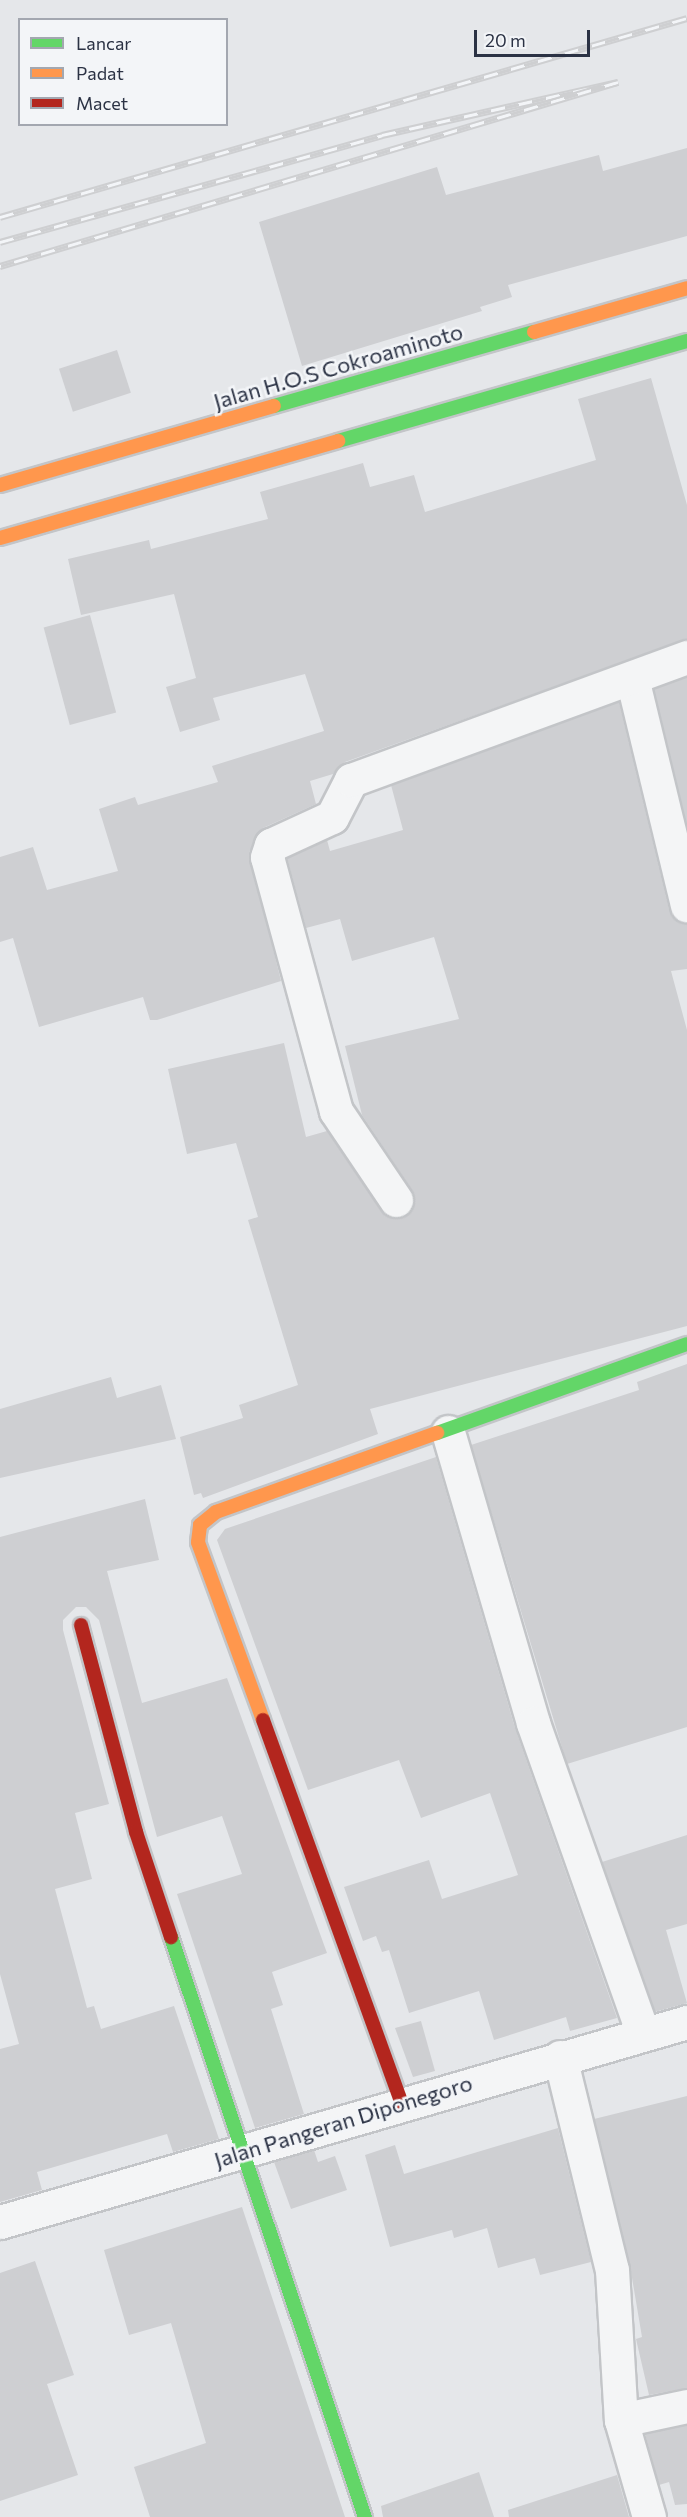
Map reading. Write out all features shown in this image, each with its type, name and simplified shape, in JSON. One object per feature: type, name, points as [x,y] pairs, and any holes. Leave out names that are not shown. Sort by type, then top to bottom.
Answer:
[{"type":"street","name":"Jalan H.O.S Cokroaminoto","points":[[0,485],[687,288]]},
{"type":"street","points":[[0,538],[687,341]]},
{"type":"street","points":[[396,1200],[336,1111],[267,857],[271,845],[332,818],[351,780],[687,657]]},
{"type":"street","points":[[632,678],[687,905]]},
{"type":"street","points":[[402,2103],[198,1542],[200,1525],[216,1512],[448,1432],[687,1344]]},
{"type":"street","points":[[448,1432],[533,1723],[643,2034]]},
{"type":"street","points":[[81,1625],[136,1832],[365,2517]]},
{"type":"street","name":"Jalan Pangeran Diponegoro","points":[[0,2222],[560,2057],[687,2022]]},
{"type":"street","points":[[560,2057],[612,2271],[621,2420],[649,2517]]},
{"type":"street","points":[[621,2420],[687,2406]]},
{"type":"building","points":[[687,148],[687,236],[508,285],[512,297],[480,307],[482,311],[302,366],[259,222],[437,167],[446,195],[599,155],[603,171]]},
{"type":"building","points":[[117,350],[131,393],[73,412],[59,369]]},
{"type":"building","points":[[651,378],[687,505],[687,639],[345,762],[333,774],[310,781],[316,804],[263,828],[249,852],[281,981],[157,1020],[150,1020],[143,997],[39,1027],[13,938],[0,942],[0,857],[33,847],[47,890],[118,871],[99,809],[135,797],[138,805],[218,782],[212,766],[324,731],[305,674],[213,698],[220,720],[180,732],[166,687],[196,678],[174,594],[81,615],[68,559],[149,540],[151,549],[268,519],[260,492],[363,463],[370,487],[414,475],[425,512],[596,460],[578,399]]},
{"type":"building","points":[[90,615],[116,713],[70,725],[44,627]]},
{"type":"building","points":[[687,677],[687,825],[654,689]]},
{"type":"building","points":[[619,702],[669,909],[687,923],[687,969],[671,971],[687,1030],[687,1326],[370,1409],[378,1434],[203,1498],[201,1493],[194,1495],[180,1437],[243,1418],[239,1405],[298,1385],[248,1220],[258,1217],[236,1143],[187,1154],[168,1069],[284,1043],[306,1137],[327,1131],[381,1211],[397,1219],[407,1215],[415,1199],[412,1190],[362,1115],[345,1046],[459,1019],[434,937],[352,961],[340,919],[306,928],[287,858],[327,840],[330,851],[403,830],[391,785]]},
{"type":"building","points":[[687,1364],[687,1727],[567,1764],[471,1445],[639,1390],[637,1382]]},
{"type":"building","points":[[111,1377],[117,1398],[161,1385],[176,1439],[0,1478],[0,1409]]},
{"type":"building","points":[[436,1457],[515,1728],[617,2018],[570,2031],[566,2017],[494,2040],[479,1991],[409,2013],[389,1950],[382,1952],[376,1936],[363,1941],[344,1887],[429,1860],[442,1899],[518,1875],[490,1793],[421,1818],[399,1760],[308,1790],[217,1540],[225,1529]]},
{"type":"building","points":[[145,1499],[159,1560],[107,1571],[142,1703],[227,1678],[327,1953],[272,1972],[283,2005],[271,2009],[304,2114],[255,2128],[177,1894],[242,1874],[222,1816],[157,1837],[99,1620],[86,1607],[76,1607],[63,1620],[63,1630],[109,1804],[75,1813],[92,1879],[55,1889],[87,2008],[94,2006],[101,2029],[174,2006],[219,2139],[173,2152],[167,2134],[37,2172],[42,2190],[0,2202],[0,2049],[19,2044],[0,1974],[0,1537]]},
{"type":"building","points":[[687,1835],[687,1924],[666,1930],[687,2003],[655,2012],[602,1862]]},
{"type":"building","points":[[421,2021],[435,2071],[413,2077],[395,2028]]},
{"type":"building","points":[[687,2096],[687,2388],[649,2395],[636,2339],[642,2337],[630,2266],[594,2119]]},
{"type":"building","points":[[558,2128],[591,2262],[540,2275],[535,2258],[498,2268],[487,2228],[454,2238],[452,2230],[390,2247],[365,2155],[395,2145],[404,2174]]},
{"type":"building","points":[[314,2150],[318,2162],[335,2156],[347,2190],[291,2209],[274,2162]]},
{"type":"building","points":[[242,2207],[345,2517],[150,2517],[134,2467],[206,2443],[171,2323],[129,2335],[104,2250]]},
{"type":"building","points":[[35,2261],[74,2375],[47,2384],[78,2475],[0,2501],[0,2273]]},
{"type":"building","points":[[687,2425],[687,2504],[675,2505],[669,2482],[659,2485],[645,2434]]},
{"type":"building","points":[[479,2472],[494,2517],[383,2517],[381,2506]]},
{"type":"building","points":[[617,2475],[629,2517],[509,2517],[508,2510]]},
{"type":"railway","points":[[0,217],[687,18]]},
{"type":"railway","points":[[0,242],[382,135],[618,82],[0,266]]},
{"type":"traffic: fast","points":[[274,406],[534,332]]},
{"type":"traffic: fast","points":[[338,441],[687,341]]},
{"type":"traffic: fast","points":[[437,1433],[687,1344]]},
{"type":"traffic: fast","points":[[171,1937],[365,2517]]},
{"type":"traffic: slow","points":[[534,332],[687,288]]},
{"type":"traffic: slow","points":[[0,485],[274,406]]},
{"type":"traffic: slow","points":[[0,538],[338,441]]},
{"type":"traffic: slow","points":[[263,1720],[198,1542],[200,1525],[216,1512],[437,1433]]},
{"type":"traffic: jam","points":[[81,1625],[136,1832],[171,1937]]},
{"type":"traffic: jam","points":[[263,1720],[402,2103]]}]
